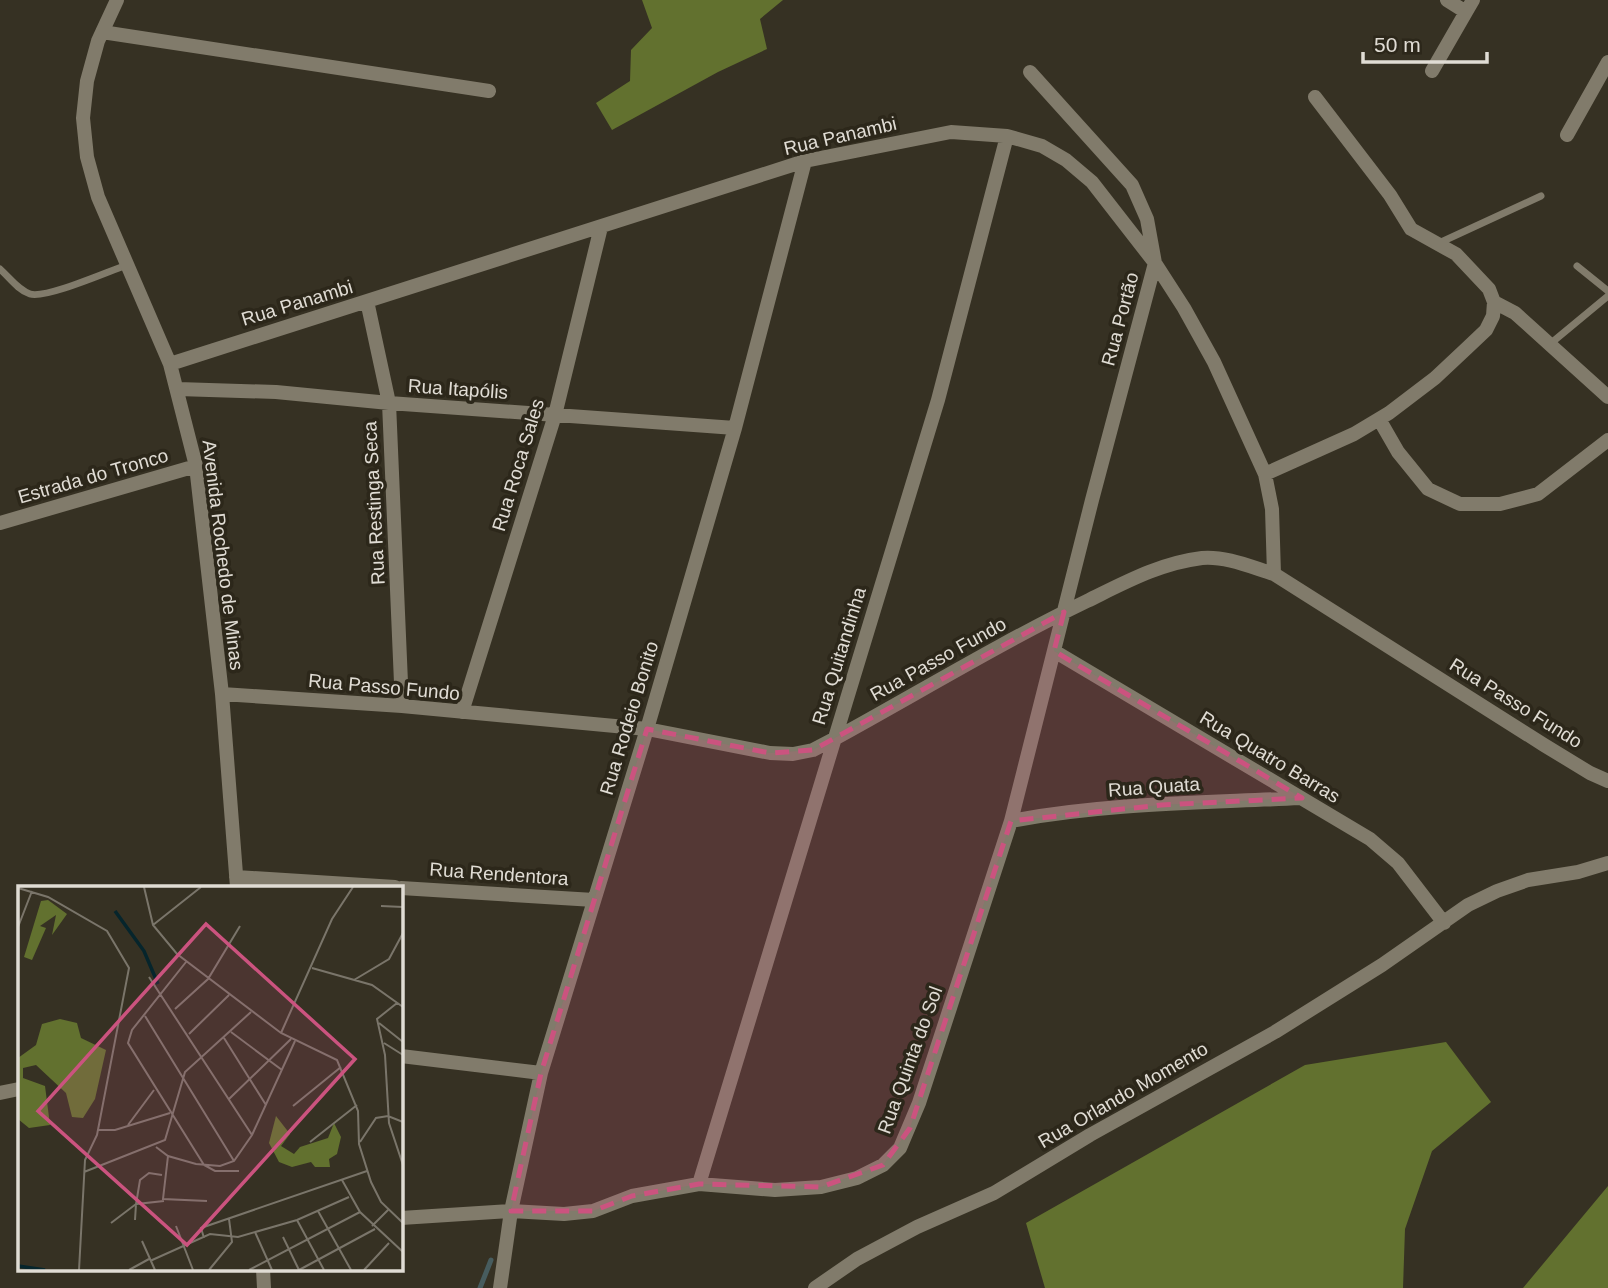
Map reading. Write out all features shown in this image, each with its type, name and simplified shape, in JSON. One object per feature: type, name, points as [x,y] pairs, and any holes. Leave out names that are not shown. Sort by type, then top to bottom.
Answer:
[{"type":"street","name":"Avenida Rochedo de Minas","points":[[117,0],[102,32],[87,80],[83,118],[87,157],[98,197],[170,364],[196,466],[222,694],[236,882]]},
{"type":"street","points":[[1432,71],[1470,6],[1447,0]]},
{"type":"street","points":[[102,32],[489,91]]},
{"type":"street","points":[[1567,135],[1608,62]]},
{"type":"street","name":"Rua Portão","points":[[1030,72],[1132,185],[1147,219],[1155,262],[1065,612]]},
{"type":"street","points":[[1265,474],[1354,434],[1379,419],[1435,378],[1486,330],[1493,316],[1494,302],[1489,289],[1456,254],[1411,229],[1390,195],[1315,97]]},
{"type":"street","name":"Rua Panambi","points":[[170,364],[805,161],[951,132],[1007,136],[1042,146],[1066,160],[1093,182],[1155,262],[1184,308],[1214,362],[1265,474],[1272,509],[1274,574]]},
{"type":"street","name":"Rua Quitandinha","points":[[699,1184],[938,400],[1007,136]]},
{"type":"street","name":"Rua Rodeio Bonito","points":[[500,1288],[511,1211],[541,1073],[647,729],[735,428],[805,161]]},
{"type":"street","name":"Rua Roca Sales","points":[[462,712],[555,415],[601,227]]},
{"type":"street","name":"Rua Restinga Seca","points":[[367,301],[389,403],[402,706]]},
{"type":"street","points":[[1494,302],[1515,313],[1608,397]]},
{"type":"street","name":"Rua Itapólis","points":[[178,389],[275,393],[735,428]]},
{"type":"street","points":[[1379,419],[1398,452],[1428,489],[1460,504],[1500,505],[1538,494],[1608,440]]},
{"type":"street","name":"Estrada do Tronco","points":[[0,523],[196,466]]},
{"type":"street","name":"Rua Passo Fundo","points":[[222,694],[402,706],[647,729],[770,753],[793,754],[813,750],[1012,639],[1147,572],[1204,558],[1229,560],[1274,574],[1544,745],[1608,780]]},
{"type":"street","name":"Rua Quinta do Sol","points":[[402,1218],[511,1211],[564,1214],[593,1211],[632,1196],[699,1184],[775,1190],[821,1187],[865,1174],[883,1165],[900,1148],[919,1103],[1011,821],[1065,612]]},
{"type":"street","name":"Rua Quatro Barras","points":[[1054,651],[1370,839],[1398,863],[1444,923]]},
{"type":"street","name":"Rua Quata","points":[[1011,821],[1049,814],[1149,806],[1301,798]]},
{"type":"street","name":"Rua Orlando Momento","points":[[815,1288],[857,1259],[917,1227],[994,1193],[1090,1135],[1275,1032],[1468,905],[1528,880],[1578,872],[1608,863]]},
{"type":"street","points":[[236,882],[363,886]]},
{"type":"street","name":"Rua Rendentora","points":[[402,888],[594,900]]},
{"type":"street","points":[[402,1056],[541,1073]]},
{"type":"street","points":[[0,1093],[18,1089]]},
{"type":"street","points":[[263,1270],[264,1288]]},
{"type":"lane","points":[[1438,243],[1541,196]]},
{"type":"lane","points":[[0,269],[17,285],[32,294],[48,293],[127,265]]},
{"type":"lane","points":[[1550,345],[1608,294],[1577,266]]},
{"type":"highlighted area","points":[[1064,612],[1054,651],[1302,798],[1161,805],[1011,821],[910,1128],[883,1165],[821,1187],[699,1184],[632,1196],[593,1211],[511,1211],[541,1073],[647,729],[770,753],[813,750]]},
{"type":"green space","points":[[642,0],[783,0],[760,19],[767,49],[718,72],[612,130],[596,103],[630,81],[631,50],[652,28]]},
{"type":"green space","points":[[1446,1042],[1491,1102],[1432,1151],[1405,1229],[1403,1288],[1045,1288],[1026,1223],[1305,1065]]},
{"type":"green space","points":[[1608,1186],[1608,1288],[1523,1288]]},
{"type":"waterway","points":[[480,1288],[491,1260]]}]
